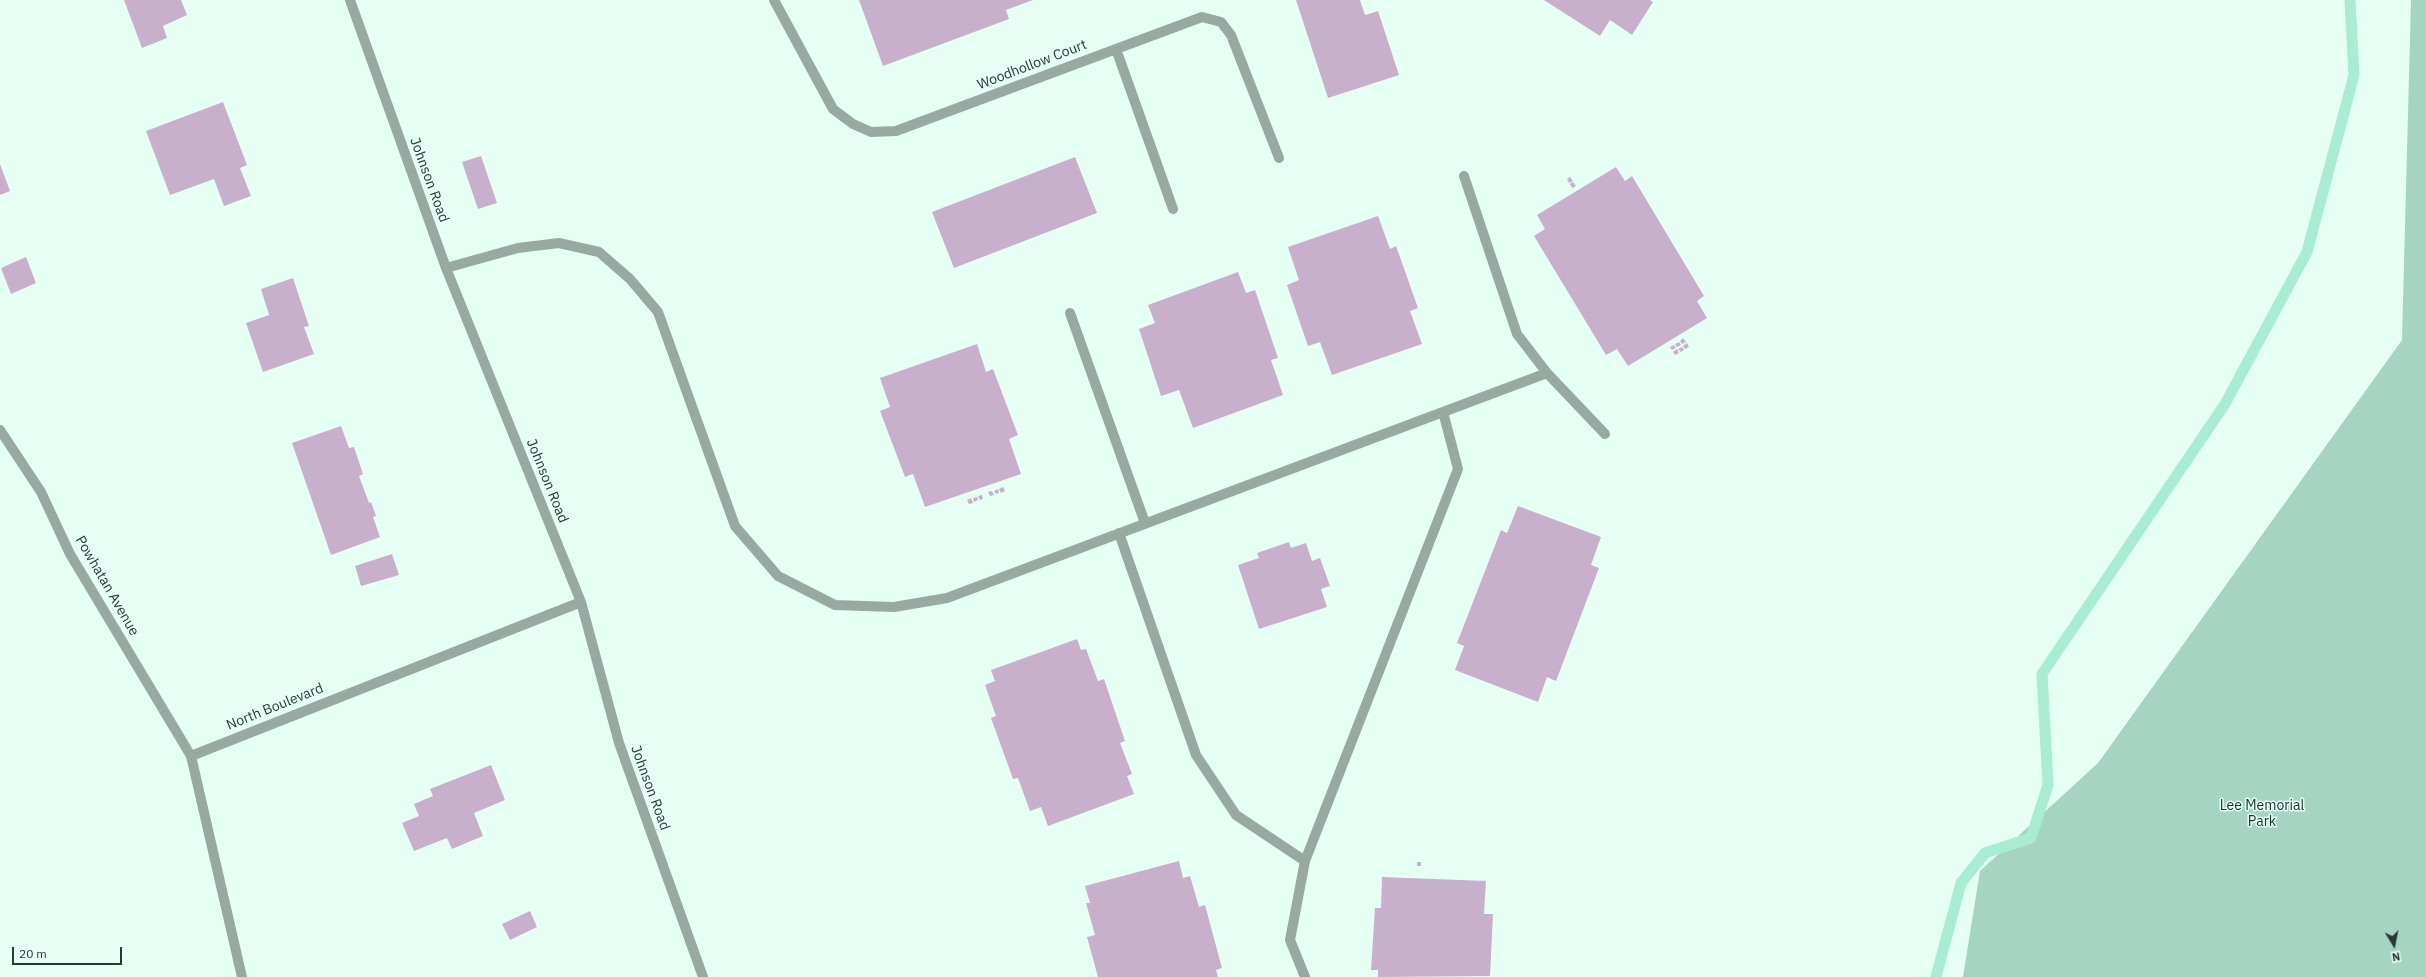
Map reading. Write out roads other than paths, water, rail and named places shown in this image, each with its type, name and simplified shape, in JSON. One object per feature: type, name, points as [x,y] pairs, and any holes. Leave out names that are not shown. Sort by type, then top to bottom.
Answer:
[{"type":"street","name":"Johnson Road","points":[[350,0],[446,268],[581,602],[619,743],[703,977]]},
{"type":"street","name":"Woodhollow Court","points":[[774,0],[833,109],[853,124],[871,132],[896,132],[1202,17],[1221,22],[1232,35],[1279,158]]},
{"type":"street","points":[[1116,49],[1173,209]]},
{"type":"street","points":[[1464,176],[1517,334],[1547,374],[1606,434]]},
{"type":"street","points":[[446,268],[518,248],[559,243],[599,252],[630,279],[658,312],[734,526],[778,576],[835,604],[894,607],[947,598],[1547,374]]},
{"type":"street","points":[[1070,313],[1145,523]]},
{"type":"street","points":[[1305,977],[1290,940],[1305,861],[1458,469],[1443,412]]},
{"type":"street","name":"Powhatan Avenue","points":[[0,430],[41,492],[70,554],[191,756]]},
{"type":"street","points":[[1119,533],[1196,755],[1236,815],[1305,861]]},
{"type":"street","name":"North Boulevard","points":[[191,756],[581,602]]},
{"type":"street","points":[[191,756],[242,977]]},
{"type":"waterway","points":[[1936,977],[1961,883],[1985,853],[2031,838],[2048,785],[2042,674],[2225,404],[2307,252],[2354,75],[2350,0]]},
{"type":"park label","name":"Lee Memorial Park","points":[[2262,814]]}]
